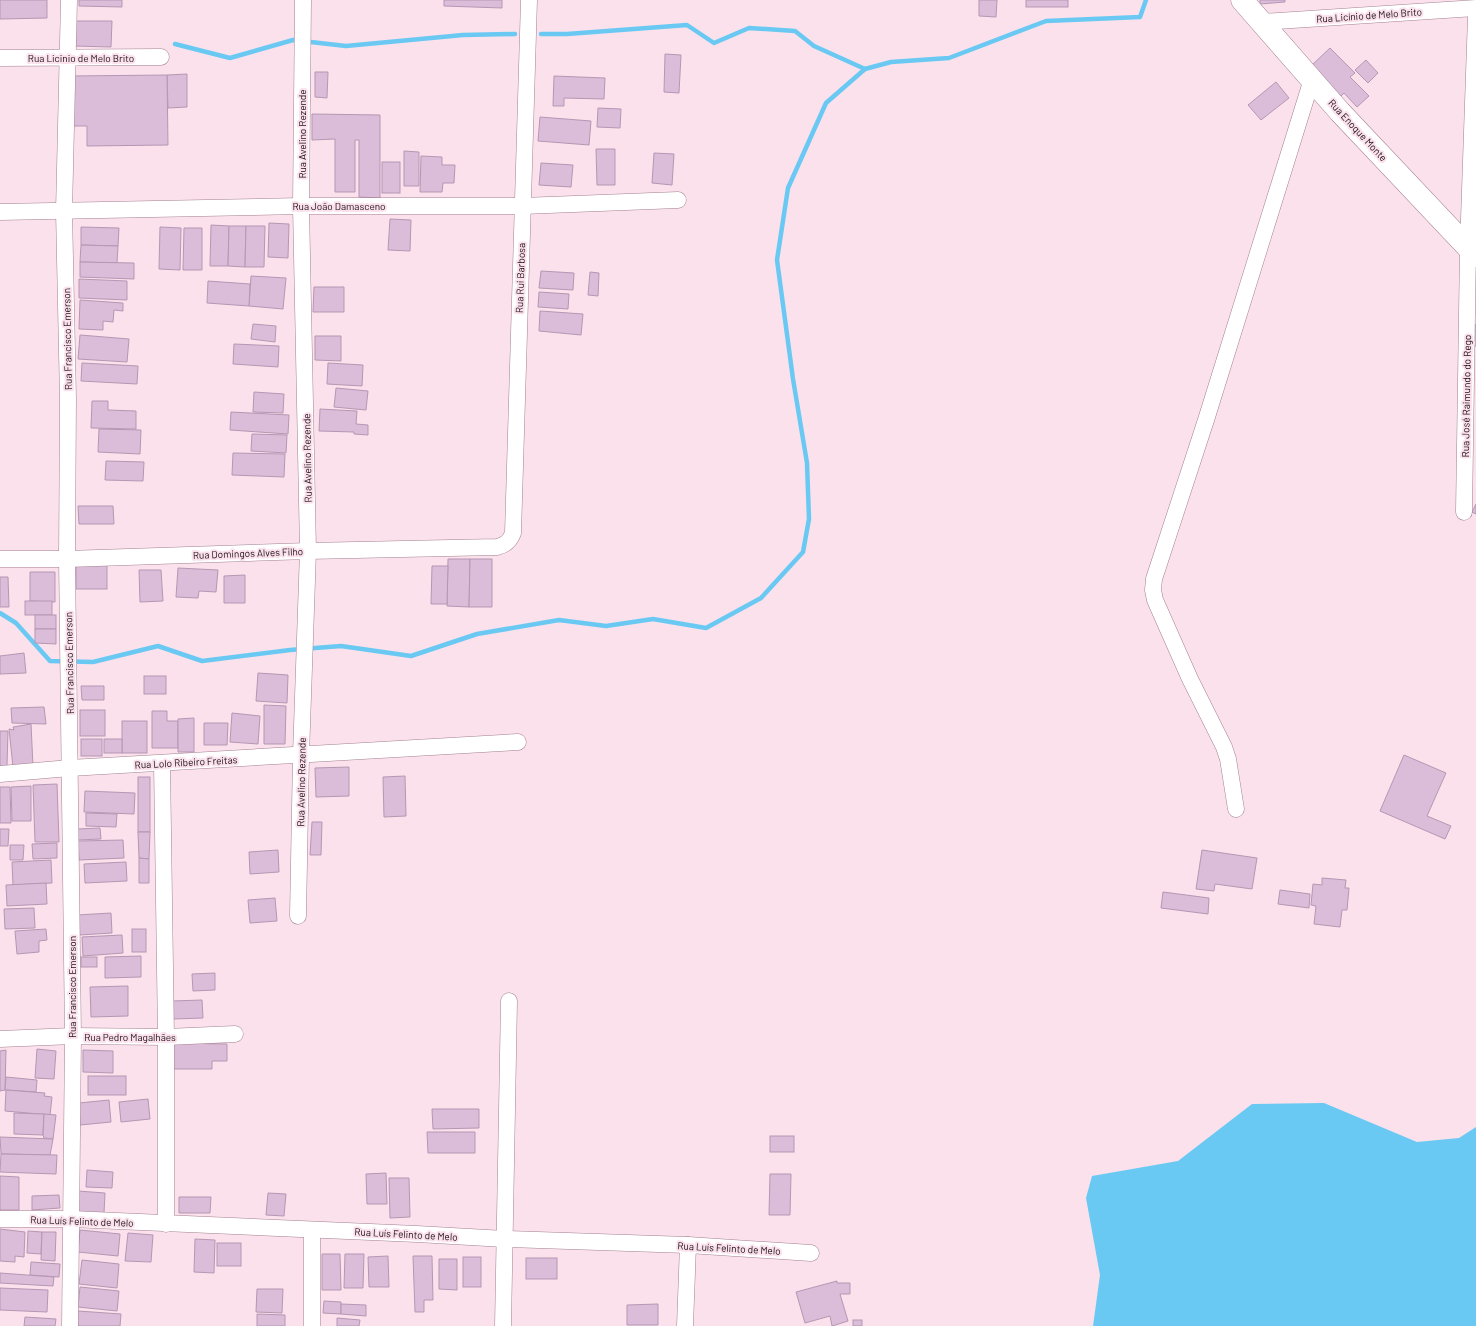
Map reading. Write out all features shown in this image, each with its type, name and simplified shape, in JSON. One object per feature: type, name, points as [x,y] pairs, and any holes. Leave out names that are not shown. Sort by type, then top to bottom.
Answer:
[{"type":"main road","name":"Rua Enoque Monte","points":[[1242,0],[1340,112],[1472,252]]},
{"type":"street","name":"Rua Francisco Emerson","points":[[69,0],[64,211],[68,399],[67,559],[73,1036],[70,1326]]},
{"type":"street","name":"Rua Avelino Rezende","points":[[298,916],[301,755],[308,550],[301,206],[303,0]]},
{"type":"street","name":"Rua Rui Barbosa","points":[[497,547],[508,542],[513,533],[529,0]]},
{"type":"street","name":"Rua Licínio de Melo Brito","points":[[1262,22],[1476,8]]},
{"type":"street","name":"Rua José Raimundo do Rego","points":[[1464,512],[1472,252],[1476,16]]},
{"type":"street","name":"Rua Licinio de Melo Brito","points":[[0,58],[161,58]]},
{"type":"street","points":[[1236,809],[1228,758],[1190,679],[1155,600],[1153,590],[1154,579],[1206,420],[1312,79]]},
{"type":"street","name":"Rua João Damasceno","points":[[0,212],[301,206],[522,206],[678,200]]},
{"type":"street","name":"Rua Domingos Alves Filho","points":[[0,558],[67,559],[308,550],[497,547]]},
{"type":"street","name":"Rua Lolo Ribeiro Freitas","points":[[0,774],[70,768],[518,742]]},
{"type":"street","points":[[162,763],[166,1038],[166,1224]]},
{"type":"street","points":[[503,1326],[510,1001]]},
{"type":"street","name":"Rua Pedro Magalhães","points":[[0,1039],[73,1036],[166,1038],[235,1034]]},
{"type":"street","name":"Rua Luís Felinto de Melo","points":[[0,1218],[71,1219],[505,1239],[688,1245],[811,1253]]},
{"type":"street","points":[[312,1230],[312,1326]]},
{"type":"street","points":[[685,1326],[688,1245]]},
{"type":"water","points":[[1324,1103],[1417,1142],[1459,1138],[1476,1127],[1476,1326],[1093,1326],[1100,1275],[1086,1198],[1092,1176],[1178,1161],[1252,1104]]},
{"type":"building","points":[[0,0],[47,0],[47,18],[0,19]]},
{"type":"building","points":[[79,0],[122,0],[122,7],[79,6]]},
{"type":"building","points":[[444,0],[502,0],[502,8],[444,6]]},
{"type":"building","points":[[979,0],[997,0],[996,17],[979,16]]},
{"type":"building","points":[[1026,0],[1068,0],[1068,7],[1026,7]]},
{"type":"building","points":[[1260,0],[1285,0],[1285,2],[1260,4]]},
{"type":"building","points":[[75,21],[112,21],[111,47],[74,46]]},
{"type":"building","points":[[1330,48],[1355,73],[1350,77],[1369,96],[1357,107],[1344,93],[1340,97],[1311,66]]},
{"type":"building","points":[[665,54],[681,55],[679,93],[664,92]]},
{"type":"building","points":[[1366,60],[1378,73],[1368,83],[1355,70]]},
{"type":"building","points":[[315,72],[328,72],[327,98],[315,97]]},
{"type":"building","points":[[187,74],[187,107],[168,108],[167,75]]},
{"type":"building","points":[[167,75],[168,145],[87,146],[87,126],[72,126],[71,76]]},
{"type":"building","points":[[554,76],[605,78],[604,99],[564,98],[564,106],[553,106]]},
{"type":"building","points":[[1276,82],[1289,98],[1261,120],[1248,105]]},
{"type":"building","points":[[598,108],[621,109],[620,128],[597,127]]},
{"type":"building","points":[[312,114],[380,115],[380,198],[359,197],[359,140],[355,140],[355,192],[335,192],[335,139],[312,140]]},
{"type":"building","points":[[540,117],[591,121],[589,145],[538,141]]},
{"type":"building","points":[[596,149],[615,149],[615,185],[597,185]]},
{"type":"building","points":[[404,151],[419,152],[419,186],[404,186]]},
{"type":"building","points":[[654,153],[674,154],[672,185],[652,183]]},
{"type":"building","points":[[421,156],[442,157],[442,165],[455,165],[454,183],[443,183],[442,192],[420,192]]},
{"type":"building","points":[[382,162],[400,162],[400,193],[382,193]]},
{"type":"building","points":[[541,163],[573,165],[571,187],[539,185]]},
{"type":"building","points":[[390,219],[411,220],[410,251],[388,250]]},
{"type":"building","points":[[269,223],[289,224],[288,258],[268,257]]},
{"type":"building","points":[[211,225],[229,226],[228,266],[210,266]]},
{"type":"building","points":[[229,226],[246,226],[245,267],[228,266]]},
{"type":"building","points":[[246,226],[265,226],[264,267],[245,267]]},
{"type":"building","points":[[81,227],[119,228],[118,246],[81,245]]},
{"type":"building","points":[[160,227],[181,228],[180,270],[159,269]]},
{"type":"building","points":[[184,228],[202,228],[202,270],[183,270]]},
{"type":"building","points":[[81,245],[118,246],[117,263],[80,262]]},
{"type":"building","points":[[80,262],[134,263],[134,279],[80,277]]},
{"type":"building","points":[[541,271],[574,273],[573,290],[539,288]]},
{"type":"building","points":[[590,272],[599,273],[598,296],[588,295]]},
{"type":"building","points":[[251,276],[286,278],[283,309],[249,306]]},
{"type":"building","points":[[79,279],[127,281],[127,300],[79,298]]},
{"type":"building","points":[[208,281],[250,284],[249,306],[207,303]]},
{"type":"building","points":[[314,287],[344,287],[344,312],[313,312]]},
{"type":"building","points":[[539,292],[569,294],[568,309],[538,307]]},
{"type":"building","points":[[80,300],[123,303],[123,311],[114,310],[113,322],[103,321],[103,330],[79,329]]},
{"type":"building","points":[[540,311],[583,314],[581,335],[539,331]]},
{"type":"building","points":[[253,324],[276,326],[275,342],[251,339]]},
{"type":"building","points":[[1476,324],[1476,346],[1474,346],[1469,330]]},
{"type":"building","points":[[80,335],[129,339],[127,362],[78,359]]},
{"type":"building","points":[[315,336],[341,336],[341,361],[315,360]]},
{"type":"building","points":[[234,344],[279,346],[278,367],[233,364]]},
{"type":"building","points":[[82,363],[138,366],[137,384],[81,381]]},
{"type":"building","points":[[328,363],[363,365],[362,386],[327,384]]},
{"type":"building","points":[[336,388],[368,391],[366,410],[334,407]]},
{"type":"building","points":[[254,392],[284,394],[283,413],[253,412]]},
{"type":"building","points":[[92,401],[108,401],[108,410],[136,411],[136,429],[91,428]]},
{"type":"building","points":[[320,409],[357,411],[356,424],[368,425],[368,435],[354,434],[354,432],[319,431]]},
{"type":"building","points":[[231,412],[289,415],[288,434],[230,430]]},
{"type":"building","points":[[99,429],[141,430],[140,454],[98,452]]},
{"type":"building","points":[[252,434],[287,435],[286,453],[251,451]]},
{"type":"building","points":[[233,453],[285,454],[284,477],[232,475]]},
{"type":"building","points":[[106,461],[144,462],[143,481],[105,480]]},
{"type":"building","points":[[1476,504],[1476,514],[1472,512]]},
{"type":"building","points":[[78,506],[113,506],[114,524],[79,524]]},
{"type":"building","points":[[448,559],[470,559],[469,607],[447,606]]},
{"type":"building","points":[[470,559],[492,559],[492,607],[469,607]]},
{"type":"building","points":[[76,564],[107,564],[107,589],[76,589]]},
{"type":"building","points":[[432,566],[448,566],[447,604],[431,604]]},
{"type":"building","points":[[178,568],[218,570],[216,592],[199,591],[198,598],[176,597]]},
{"type":"building","points":[[139,570],[161,570],[163,601],[140,602]]},
{"type":"building","points":[[30,572],[55,572],[55,602],[30,601]]},
{"type":"building","points":[[245,575],[245,603],[224,603],[224,576]]},
{"type":"building","points":[[0,577],[8,577],[9,607],[0,607]]},
{"type":"building","points":[[25,601],[52,601],[52,615],[25,615]]},
{"type":"building","points":[[35,615],[56,615],[56,629],[35,629]]},
{"type":"building","points":[[35,629],[56,629],[56,644],[35,643]]},
{"type":"building","points":[[24,653],[26,673],[0,674],[0,656]]},
{"type":"building","points":[[258,673],[288,675],[287,703],[256,701]]},
{"type":"building","points":[[144,676],[166,676],[166,694],[144,694]]},
{"type":"building","points":[[81,686],[104,686],[104,700],[82,700]]},
{"type":"building","points":[[264,705],[286,706],[285,744],[264,744]]},
{"type":"building","points":[[44,707],[46,724],[12,723],[11,708]]},
{"type":"building","points":[[80,710],[105,710],[105,736],[80,736]]},
{"type":"building","points":[[152,711],[167,711],[167,721],[178,721],[178,748],[152,748]]},
{"type":"building","points":[[232,713],[260,716],[258,744],[230,742]]},
{"type":"building","points":[[194,718],[194,752],[178,752],[178,719]]},
{"type":"building","points":[[122,721],[147,721],[147,753],[122,753]]},
{"type":"building","points":[[204,723],[228,723],[227,745],[204,745]]},
{"type":"building","points":[[31,724],[33,766],[13,767],[9,729],[14,730],[13,727]]},
{"type":"building","points":[[0,731],[8,731],[7,766],[0,767]]},
{"type":"building","points":[[81,739],[102,739],[102,756],[81,756]]},
{"type":"building","points":[[104,739],[122,739],[122,753],[104,753]]},
{"type":"building","points":[[1404,755],[1446,773],[1427,816],[1451,826],[1445,839],[1380,811]]},
{"type":"building","points":[[349,767],[349,796],[316,797],[315,768]]},
{"type":"building","points":[[405,776],[406,816],[384,817],[383,777]]},
{"type":"building","points":[[138,777],[150,777],[150,832],[138,832]]},
{"type":"building","points":[[57,784],[59,842],[35,842],[33,785]]},
{"type":"building","points":[[31,786],[31,821],[12,821],[11,787]]},
{"type":"building","points":[[0,787],[10,787],[11,823],[0,823]]},
{"type":"building","points":[[85,791],[135,793],[134,814],[84,812]]},
{"type":"building","points":[[86,813],[117,814],[116,827],[86,826]]},
{"type":"building","points":[[312,822],[322,822],[321,855],[310,855]]},
{"type":"building","points":[[100,828],[101,839],[77,840],[77,829]]},
{"type":"building","points":[[0,829],[9,829],[8,846],[0,846]]},
{"type":"building","points":[[138,832],[150,832],[149,859],[139,858]]},
{"type":"building","points":[[123,840],[124,858],[79,860],[78,841]]},
{"type":"building","points":[[57,843],[57,858],[33,859],[32,844]]},
{"type":"building","points":[[10,845],[24,845],[23,860],[10,860]]},
{"type":"building","points":[[278,850],[279,872],[250,874],[249,852]]},
{"type":"building","points":[[1202,850],[1257,858],[1252,889],[1215,884],[1214,891],[1196,889]]},
{"type":"building","points":[[139,858],[149,859],[149,883],[139,883]]},
{"type":"building","points":[[51,860],[52,883],[13,885],[12,862]]},
{"type":"building","points":[[126,862],[127,881],[85,883],[84,864]]},
{"type":"building","points":[[1322,878],[1346,880],[1345,888],[1349,888],[1347,910],[1342,910],[1340,927],[1314,924],[1316,906],[1311,905],[1313,884],[1322,885]]},
{"type":"building","points":[[46,883],[47,904],[7,906],[6,885]]},
{"type":"building","points":[[1280,890],[1310,894],[1309,908],[1278,904]]},
{"type":"building","points":[[1163,892],[1209,898],[1208,914],[1161,908]]},
{"type":"building","points":[[275,898],[277,921],[250,923],[248,900]]},
{"type":"building","points":[[34,908],[35,928],[5,929],[4,909]]},
{"type":"building","points":[[111,913],[112,933],[79,935],[77,915]]},
{"type":"building","points":[[46,929],[47,940],[39,941],[39,952],[17,954],[15,931]]},
{"type":"building","points":[[132,929],[146,929],[146,952],[132,952]]},
{"type":"building","points":[[122,935],[123,953],[83,956],[82,937]]},
{"type":"building","points":[[141,956],[141,977],[105,978],[105,957]]},
{"type":"building","points":[[81,957],[97,957],[97,967],[81,967]]},
{"type":"building","points":[[215,973],[215,990],[193,991],[192,974]]},
{"type":"building","points":[[128,986],[128,1016],[91,1017],[90,987]]},
{"type":"building","points":[[202,1000],[203,1018],[173,1019],[172,1001]]},
{"type":"building","points":[[171,1043],[227,1044],[227,1061],[212,1061],[212,1069],[171,1069]]},
{"type":"building","points":[[37,1049],[56,1051],[54,1079],[35,1078]]},
{"type":"building","points":[[6,1050],[5,1090],[0,1091],[0,1051]]},
{"type":"building","points":[[83,1050],[113,1051],[113,1073],[83,1072]]},
{"type":"building","points":[[88,1076],[126,1076],[126,1095],[88,1095]]},
{"type":"building","points":[[6,1077],[37,1080],[36,1092],[5,1090]]},
{"type":"building","points":[[6,1090],[45,1093],[44,1096],[52,1097],[50,1115],[5,1111]]},
{"type":"building","points":[[148,1099],[150,1119],[121,1122],[119,1102]]},
{"type":"building","points":[[109,1100],[111,1122],[80,1125],[79,1103]]},
{"type":"building","points":[[432,1109],[479,1109],[479,1128],[433,1129]]},
{"type":"building","points":[[14,1113],[44,1114],[43,1135],[14,1134]]},
{"type":"building","points":[[44,1114],[56,1115],[53,1139],[44,1138]]},
{"type":"building","points":[[427,1132],[475,1132],[475,1153],[428,1153]]},
{"type":"building","points":[[770,1136],[794,1136],[794,1152],[770,1152]]},
{"type":"building","points":[[0,1137],[53,1139],[50,1155],[1,1154]]},
{"type":"building","points":[[1,1154],[57,1155],[56,1174],[0,1172]]},
{"type":"building","points":[[87,1170],[113,1172],[112,1188],[86,1187]]},
{"type":"building","points":[[386,1173],[387,1204],[367,1204],[366,1174]]},
{"type":"building","points":[[770,1174],[791,1174],[790,1215],[769,1215]]},
{"type":"building","points":[[0,1176],[19,1177],[19,1210],[0,1210]]},
{"type":"building","points":[[389,1178],[409,1178],[410,1217],[390,1218]]},
{"type":"building","points":[[78,1191],[105,1193],[104,1213],[77,1212]]},
{"type":"building","points":[[268,1193],[286,1194],[284,1216],[266,1215]]},
{"type":"building","points":[[59,1195],[60,1208],[32,1210],[32,1196]]},
{"type":"building","points":[[179,1197],[211,1197],[210,1213],[179,1213]]},
{"type":"building","points":[[0,1229],[25,1232],[24,1257],[15,1256],[15,1262],[0,1261]]},
{"type":"building","points":[[80,1230],[120,1234],[118,1256],[78,1252]]},
{"type":"building","points":[[28,1231],[42,1232],[41,1254],[27,1253]]},
{"type":"building","points":[[42,1232],[56,1232],[55,1261],[41,1260]]},
{"type":"building","points":[[128,1233],[153,1235],[151,1262],[125,1261]]},
{"type":"building","points":[[195,1239],[215,1240],[214,1273],[194,1272]]},
{"type":"building","points":[[217,1243],[241,1243],[241,1266],[217,1266]]},
{"type":"building","points":[[322,1254],[340,1254],[341,1290],[322,1290]]},
{"type":"building","points":[[345,1254],[364,1254],[363,1288],[344,1288]]},
{"type":"building","points":[[388,1256],[389,1287],[369,1287],[368,1257]]},
{"type":"building","points":[[413,1256],[432,1256],[433,1300],[424,1300],[424,1312],[415,1312]]},
{"type":"building","points":[[463,1257],[481,1257],[481,1287],[463,1287]]},
{"type":"building","points":[[526,1258],[557,1258],[557,1279],[526,1279]]},
{"type":"building","points":[[439,1259],[457,1259],[457,1290],[439,1289]]},
{"type":"building","points":[[82,1260],[119,1264],[117,1288],[79,1284]]},
{"type":"building","points":[[31,1262],[60,1264],[59,1277],[30,1275]]},
{"type":"building","points":[[0,1273],[54,1277],[53,1286],[0,1283]]},
{"type":"building","points":[[837,1281],[837,1283],[850,1283],[850,1294],[840,1294],[848,1321],[832,1326],[830,1316],[805,1323],[796,1292]]},
{"type":"building","points":[[80,1287],[119,1291],[117,1311],[78,1307]]},
{"type":"building","points":[[0,1288],[48,1290],[47,1312],[0,1310]]},
{"type":"building","points":[[257,1289],[283,1289],[282,1313],[256,1312]]},
{"type":"building","points":[[324,1301],[341,1302],[341,1314],[323,1313]]},
{"type":"building","points":[[341,1304],[366,1305],[366,1316],[341,1314]]},
{"type":"building","points":[[658,1304],[658,1325],[627,1325],[627,1305]]},
{"type":"building","points":[[78,1311],[121,1314],[120,1326],[77,1326]]},
{"type":"building","points":[[257,1314],[285,1315],[285,1326],[257,1326]]},
{"type":"building","points":[[25,1317],[56,1319],[55,1326],[24,1326]]},
{"type":"building","points":[[337,1318],[360,1320],[359,1326],[337,1326]]},
{"type":"building","points":[[853,1320],[862,1320],[862,1326],[853,1326]]},
{"type":"waterway","points":[[541,34],[567,34],[687,25],[714,43],[749,28],[795,31],[814,46],[865,69],[891,62],[949,58],[1046,21],[1140,17],[1146,0]]},
{"type":"waterway","points":[[175,44],[230,58],[293,40],[346,46],[463,35],[515,34]]},
{"type":"waterway","points":[[0,613],[16,623],[50,661],[93,662],[158,646],[202,661],[290,650],[341,646],[411,656],[477,634],[559,620],[606,626],[653,619],[706,628],[761,598],[803,552],[809,519],[807,463],[793,379],[777,260],[788,188],[826,103],[865,69]]}]
